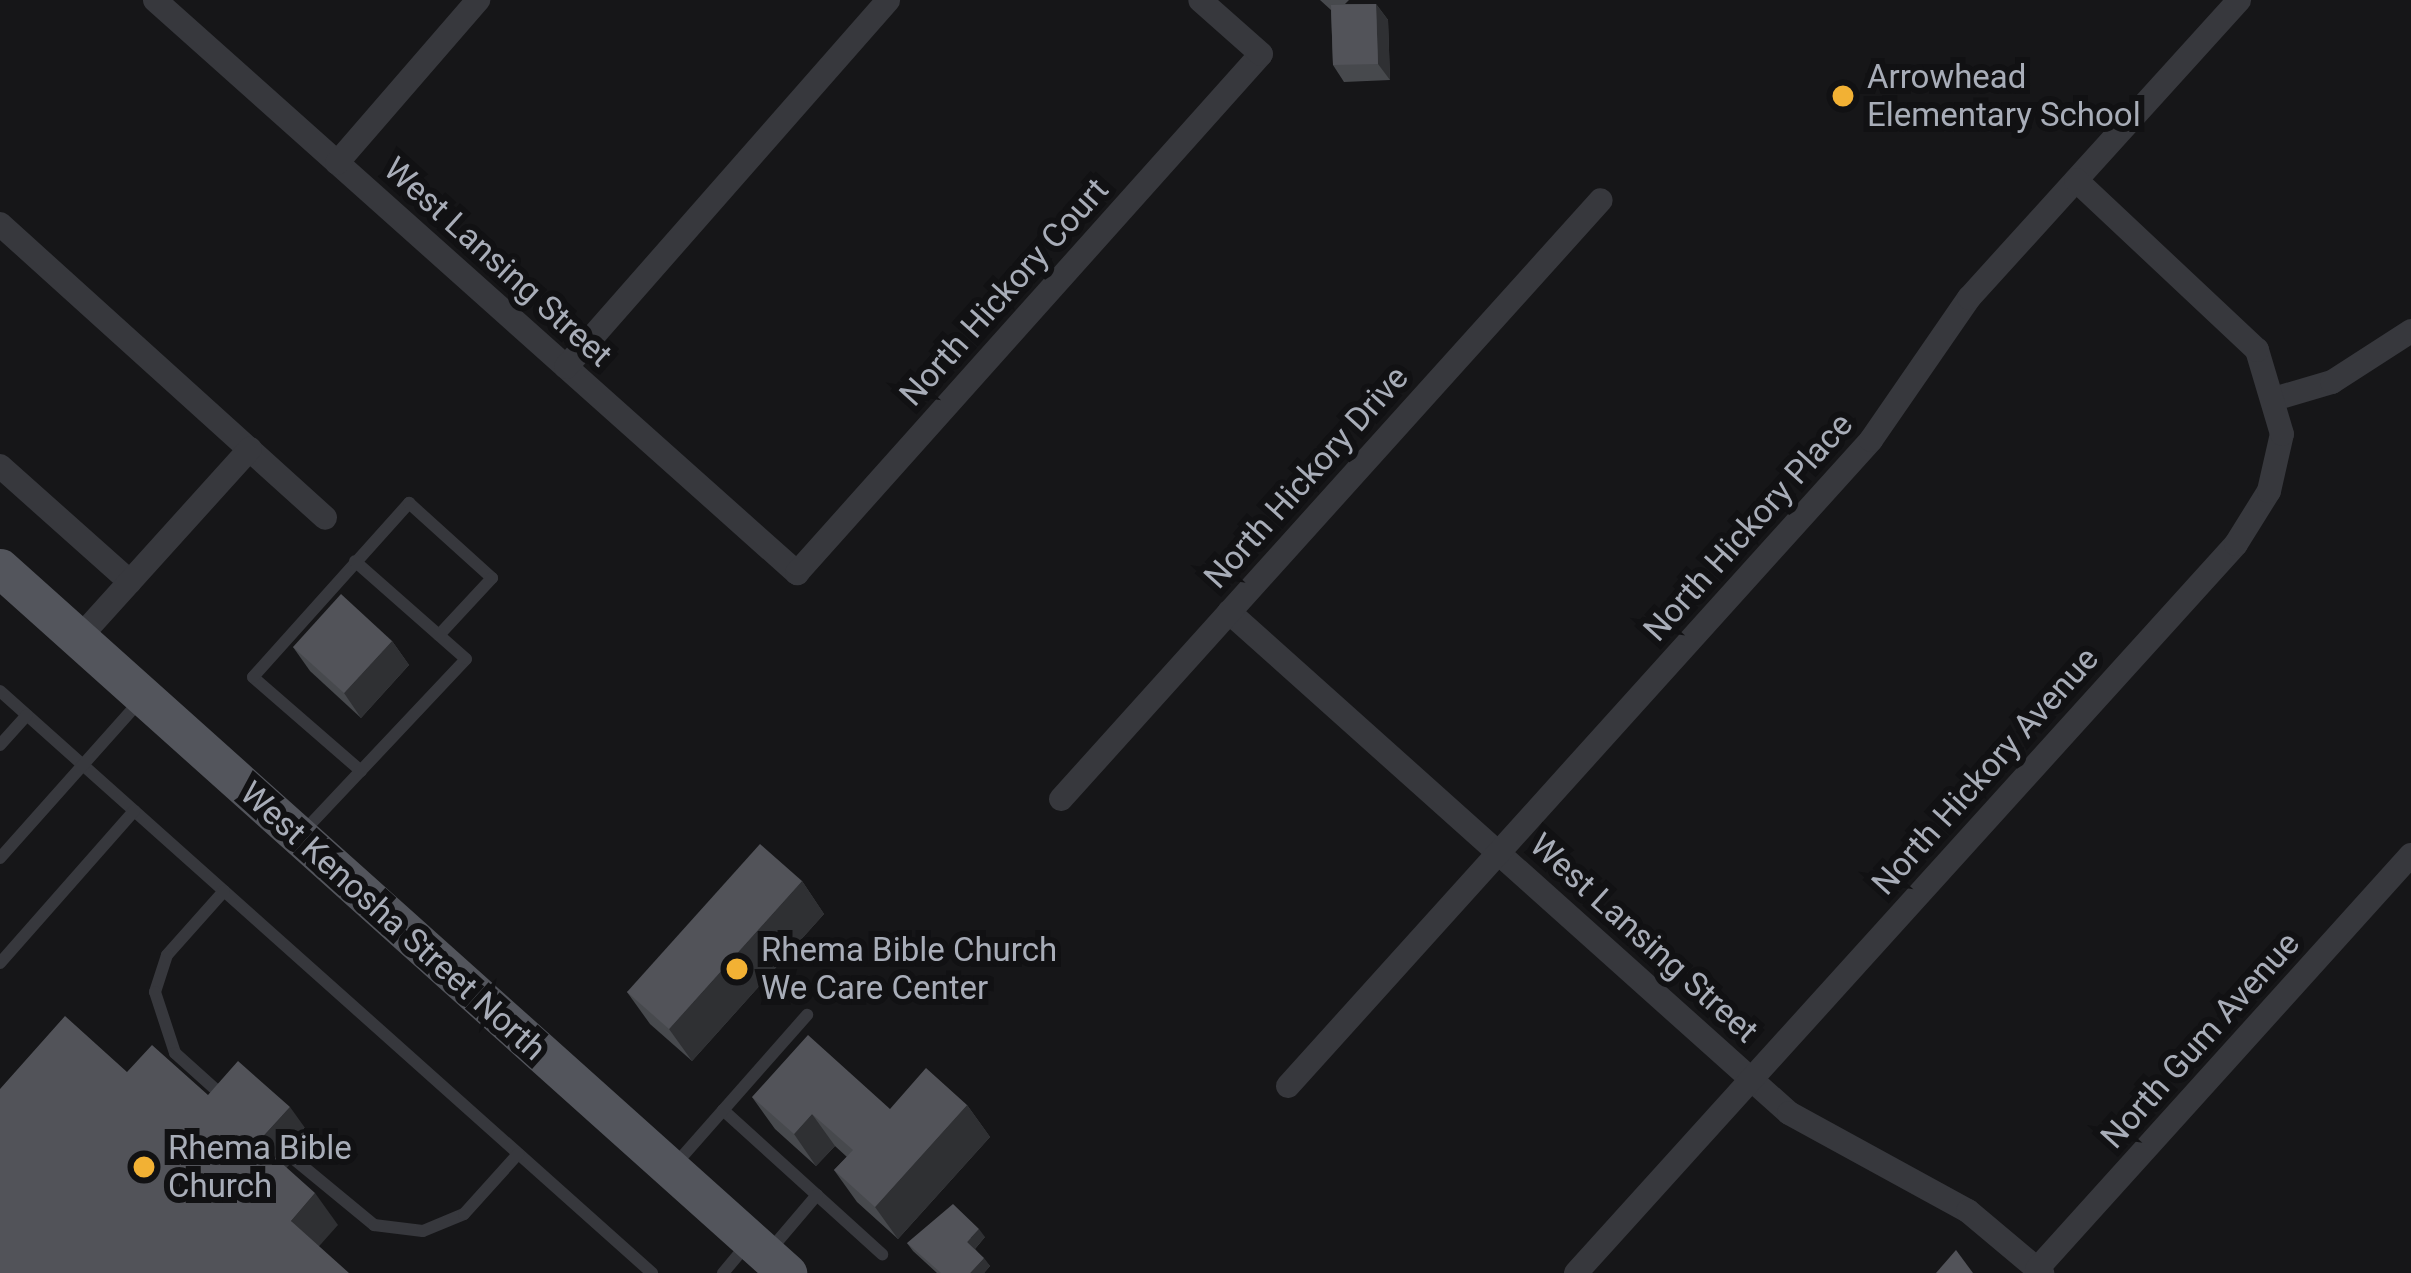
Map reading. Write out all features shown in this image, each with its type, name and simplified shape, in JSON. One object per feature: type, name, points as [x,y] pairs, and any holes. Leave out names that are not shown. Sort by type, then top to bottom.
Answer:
[{"type":"main road","name":"West Kenosha Street North","points":[[0,568],[768,1256]]},
{"type":"street","name":"West Lansing Street","points":[[155,0],[797,573]]},
{"type":"street","points":[[337,163],[478,0]]},
{"type":"street","points":[[566,367],[888,0]]},
{"type":"street","name":"North Hickory Court","points":[[797,573],[1261,54],[1200,0]]},
{"type":"street","name":"North Hickory Place","points":[[1288,1085],[1885,424],[1957,313],[2239,0]]},
{"type":"street","points":[[2076,180],[2240,327],[2277,398],[2332,382],[2411,331]]},
{"type":"street","name":"North Hickory Drive","points":[[1061,799],[1601,200]]},
{"type":"street","points":[[0,224],[325,518]]},
{"type":"street","name":"North Hickory Avenue","points":[[1576,1273],[2236,544],[2278,468],[2277,398]]},
{"type":"street","points":[[80,638],[250,449]]},
{"type":"street","points":[[0,466],[130,582]]},
{"type":"street","name":"West Lansing Street","points":[[1229,612],[1751,1078],[1829,1142],[1968,1211],[2039,1271]]},
{"type":"street","name":"North Gum Avenue","points":[[2039,1271],[2411,855]]},
{"type":"lane","points":[[361,771],[253,677],[409,503],[492,578],[439,635]]},
{"type":"lane","points":[[299,836],[466,658],[355,561]]},
{"type":"lane","points":[[0,692],[652,1273]]},
{"type":"lane","points":[[0,858],[145,696]]},
{"type":"lane","points":[[0,745],[26,715]]},
{"type":"lane","points":[[0,962],[134,811]]},
{"type":"lane","points":[[224,891],[167,955],[155,992],[175,1053],[243,1113]]},
{"type":"lane","points":[[670,1169],[807,1015]]},
{"type":"lane","points":[[723,1110],[882,1254]]},
{"type":"lane","points":[[294,1160],[374,1225],[423,1231],[464,1214],[518,1154]]},
{"type":"lane","points":[[723,1273],[768,1256],[817,1196]]},
{"type":"building","points":[[1376,4],[1378,64],[1333,65],[1331,5]]},
{"type":"building","points":[[341,594],[392,641],[344,693],[293,647]]},
{"type":"building","points":[[760,844],[802,881],[669,1029],[627,992]]},
{"type":"building","name":"Rhema Bible Church","points":[[65,1016],[127,1072],[152,1045],[208,1095],[238,1061],[290,1107],[258,1142],[315,1193],[291,1221],[349,1273],[0,1273],[0,1089]]},
{"type":"building","points":[[808,1035],[890,1109],[926,1068],[967,1105],[875,1207],[834,1170],[853,1150],[812,1114],[794,1134],[752,1097]]},
{"type":"building","points":[[953,1204],[979,1229],[967,1242],[984,1258],[970,1273],[941,1273],[907,1243]]},
{"type":"building","points":[[1956,1250],[1973,1273],[1936,1273]]},
{"type":"place","name":"Arrowhead Elementary School","points":[[1843,96]]},
{"type":"place","name":"Rhema Bible Church We Care Center","points":[[737,969]]},
{"type":"place","name":"Rhema Bible Church","points":[[144,1167]]}]
